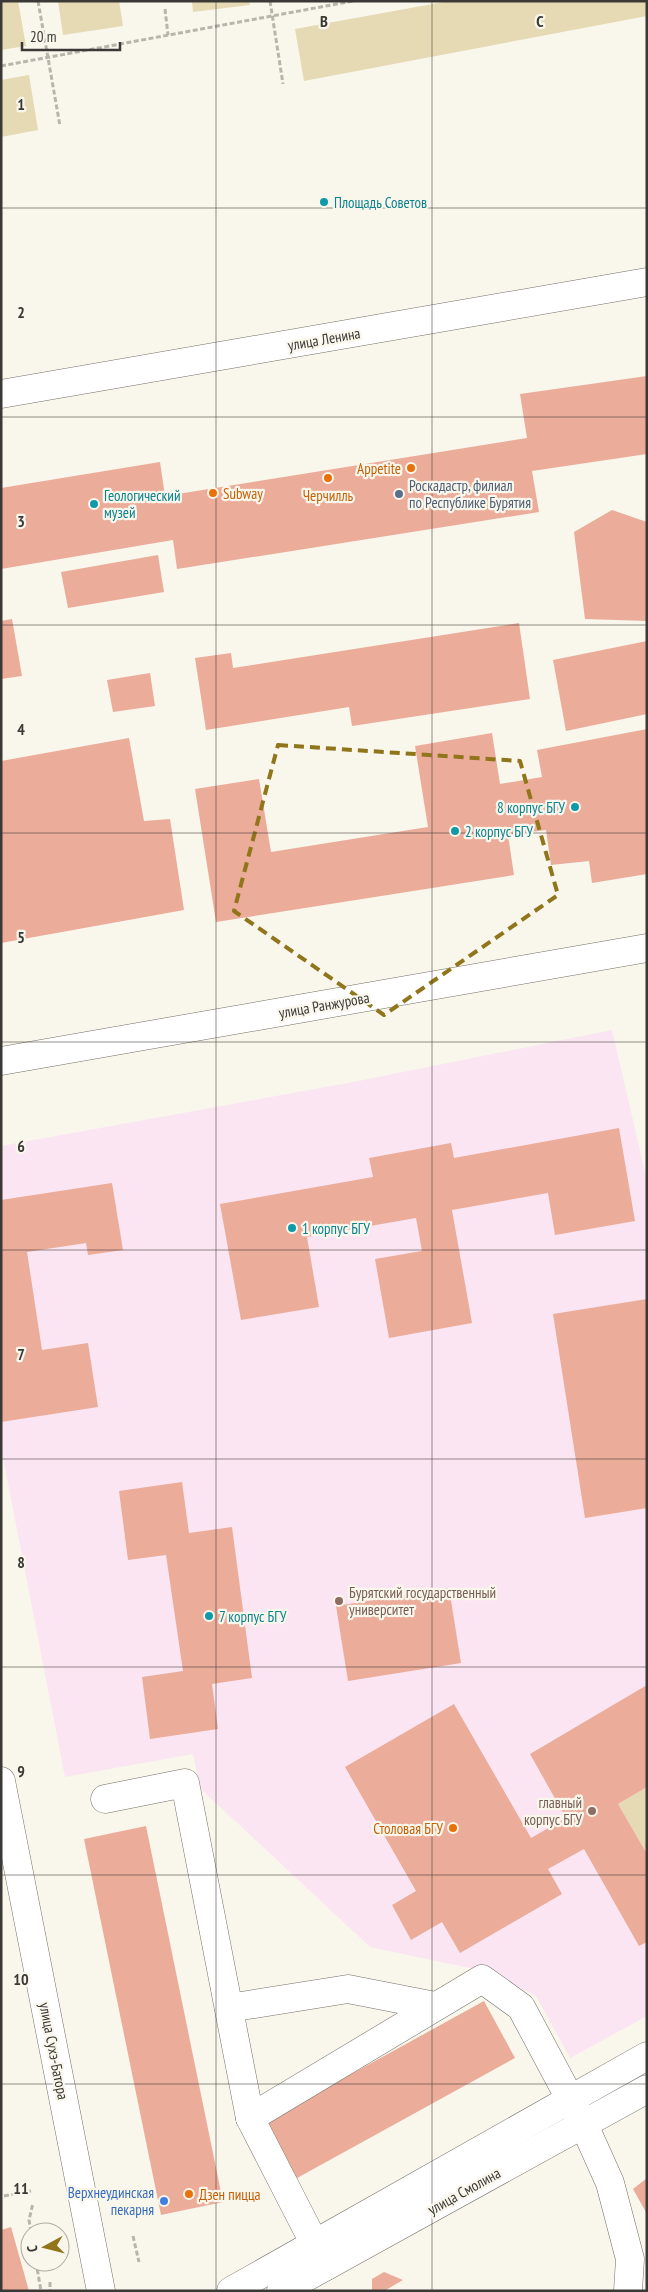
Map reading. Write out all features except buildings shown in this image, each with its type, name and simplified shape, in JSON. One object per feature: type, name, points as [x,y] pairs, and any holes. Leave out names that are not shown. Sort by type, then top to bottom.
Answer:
[{"type":"street","name":"улица Ленина","points":[[1,394],[647,282]]},
{"type":"street","name":"улица Ранжурова","points":[[1,1061],[647,948]]},
{"type":"street","name":"улица Сухэ-Батора","points":[[1,1781],[101,2291]]},
{"type":"street","points":[[105,1799],[185,1784],[250,2118],[320,2255]]},
{"type":"street","points":[[250,2118],[482,1979],[521,2007],[584,2125],[610,2183],[630,2259],[628,2291]]},
{"type":"street","points":[[229,2008],[348,1989],[435,2006]]},
{"type":"street","points":[[231,2291],[320,2255],[570,2099],[647,2056]]},
{"type":"street","name":"улица Смолина","points":[[281,2291],[320,2255],[584,2125],[647,2089]]},
{"type":"path","points":[[38,1],[60,126]]},
{"type":"path","points":[[270,1],[283,84]]},
{"type":"path","points":[[1,66],[353,1]]},
{"type":"path","points":[[165,8],[168,35]]},
{"type":"path","points":[[4,2196],[31,2191]]},
{"type":"path","points":[[29,2222],[33,2203]]},
{"type":"path","points":[[133,2236],[139,2262]]},
{"type":"path","points":[[38,2272],[41,2291]]},
{"type":"path","points":[[50,2282],[50,2291]]},
{"type":"highlighted area","points":[[278,745],[520,761],[558,895],[384,1015],[234,911]]},
{"type":"shaded area","points":[[1,1],[18,1],[26,46],[1,50]]},
{"type":"shaded area","points":[[58,1],[119,1],[123,26],[63,35]]},
{"type":"shaded area","points":[[192,1],[249,1],[250,5],[193,12]]},
{"type":"shaded area","points":[[449,1],[647,1],[647,16],[304,81],[295,29]]},
{"type":"shaded area","points":[[29,75],[38,130],[1,137],[1,80]]},
{"type":"shaded area","name":"Бурятский государственный университет","points":[[612,1030],[647,1181],[647,2016],[570,2058],[536,1996],[493,1973],[370,1947],[200,1788],[193,1754],[65,1777],[1,1447],[1,1146],[348,1083]]},
{"type":"shaded area","points":[[647,1787],[647,1854],[618,1804]]},
{"type":"place","name":"Площадь Советов","points":[[324,202]]},
{"type":"place","name":"Appetite","points":[[411,468]]},
{"type":"place","name":"Черчилль","points":[[328,478]]},
{"type":"place","name":"Subway","points":[[213,493]]},
{"type":"place","name":"Роскадастр, филиал по Республике Бурятия","points":[[399,494]]},
{"type":"place","name":"Геологический музей","points":[[94,504]]},
{"type":"place","name":"8 корпус БГУ","points":[[575,807]]},
{"type":"place","name":"2 корпус БГУ","points":[[455,831]]},
{"type":"place","name":"1 корпус БГУ","points":[[292,1228]]},
{"type":"place","name":"Бурятский государственный университет","points":[[339,1601]]},
{"type":"place","name":"7 корпус БГУ","points":[[209,1616]]},
{"type":"place","name":"главный корпус БГУ","points":[[592,1811]]},
{"type":"place","name":"Столовая БГУ","points":[[453,1828]]},
{"type":"place","name":"Дзен пицца","points":[[189,2194]]},
{"type":"place","name":"Верхнеудинская пекарня","points":[[164,2201]]}]
